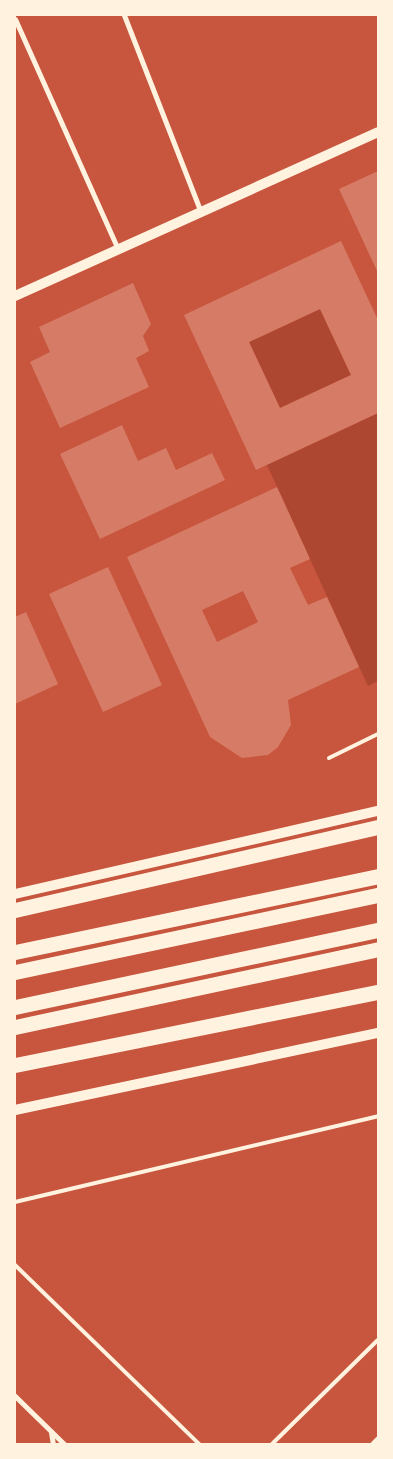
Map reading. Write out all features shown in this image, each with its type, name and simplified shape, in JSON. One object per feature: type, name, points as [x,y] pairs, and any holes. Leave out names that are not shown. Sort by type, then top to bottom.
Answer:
[{"type":"highway","points":[[15,910],[378,827]]},
{"type":"highway","points":[[15,952],[378,876]]},
{"type":"highway","points":[[15,972],[378,895]]},
{"type":"highway","points":[[15,1007],[378,930]]},
{"type":"highway","points":[[15,1027],[378,949]]},
{"type":"highway","points":[[15,1066],[378,992]]},
{"type":"main road","points":[[15,296],[378,132]]},
{"type":"main road","points":[[15,894],[378,811]]},
{"type":"main road","points":[[15,1110],[378,1033]]},
{"type":"street","points":[[124,15],[201,212]]},
{"type":"street","points":[[15,19],[118,250]]},
{"type":"street","points":[[15,1396],[64,1444]]},
{"type":"street","points":[[51,1432],[53,1444]]},
{"type":"street","points":[[372,1444],[378,1438]]},
{"type":"lane","points":[[329,758],[378,734]]},
{"type":"lane","points":[[15,1202],[378,1116]]},
{"type":"lane","points":[[15,1265],[199,1444]]},
{"type":"lane","points":[[272,1444],[378,1340]]},
{"type":"shaded area","points":[[320,309],[351,375],[280,408],[249,342]]},
{"type":"shaded area","points":[[378,413],[378,681],[368,686],[267,465]]},
{"type":"building","points":[[378,171],[378,273],[339,189]]},
{"type":"building","points":[[341,241],[378,320],[378,413],[256,470],[184,315]],"holes":[[[320,309],[351,375],[280,408],[249,342]]]},
{"type":"building","points":[[133,283],[151,324],[143,336],[149,351],[136,358],[149,387],[60,428],[30,362],[50,352],[39,327]]},
{"type":"building","points":[[122,425],[138,461],[166,448],[176,470],[212,453],[225,480],[100,539],[60,454]]},
{"type":"building","points":[[277,487],[310,559],[290,568],[308,605],[327,597],[359,667],[288,700],[291,725],[278,747],[268,755],[242,758],[210,737],[127,557]],"holes":[[[243,591],[258,622],[217,642],[202,610]]]},
{"type":"building","points":[[108,567],[162,685],[103,712],[49,594]]},
{"type":"building","points":[[26,612],[58,684],[15,704],[15,617]]}]
